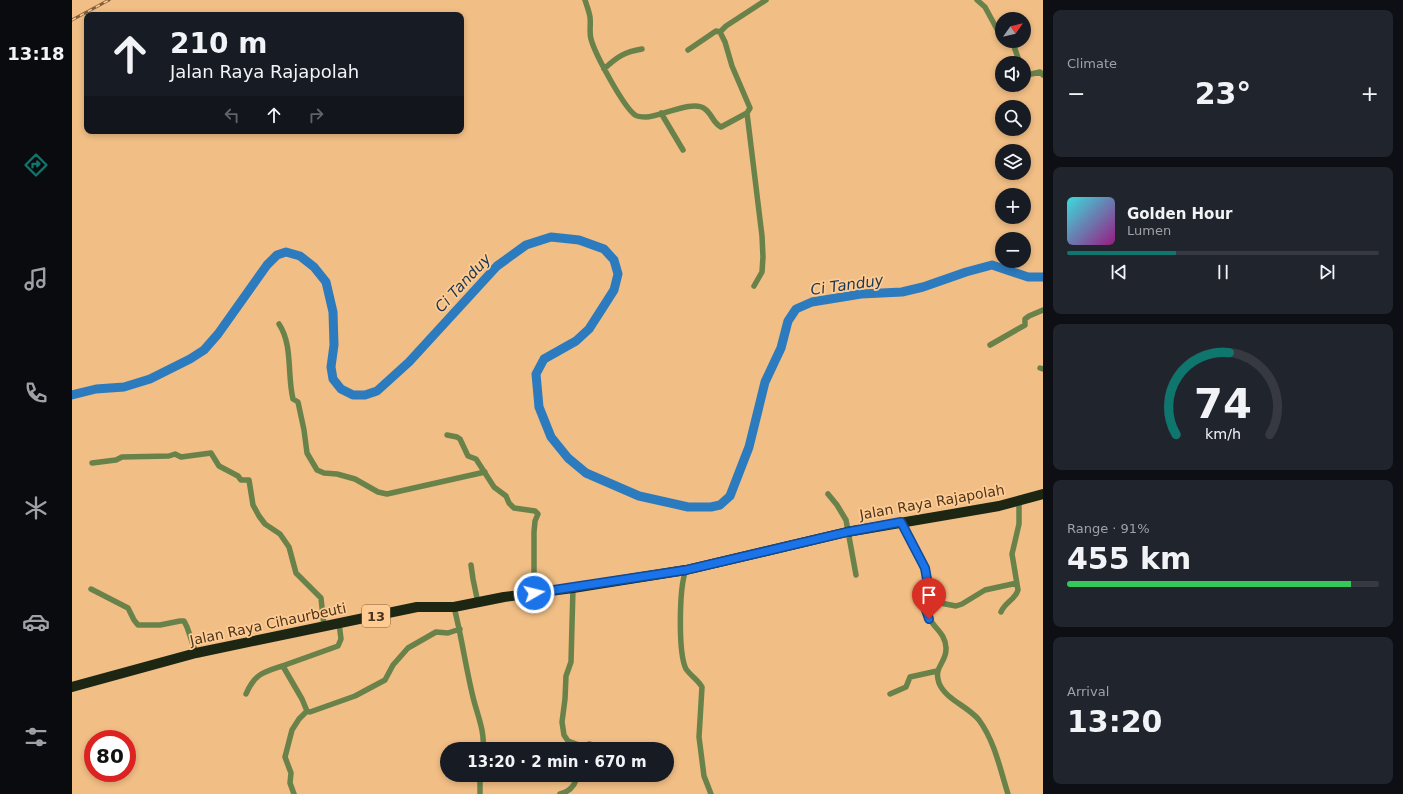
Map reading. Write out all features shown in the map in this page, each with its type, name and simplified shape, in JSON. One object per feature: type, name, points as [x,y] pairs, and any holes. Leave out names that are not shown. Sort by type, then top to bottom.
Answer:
[{"type":"highway","name":"Jalan Raya Rajapolah","points":[[686,570],[847,532],[999,506],[1043,494]]},
{"type":"highway","name":"Jalan Raya Cihaurbeuti","points":[[72,687],[196,653],[417,607],[454,607],[504,597],[573,588],[686,570]]},
{"type":"street","points":[[585,0],[590,17],[590,37],[604,69],[634,114],[640,117],[646,117],[684,107],[698,106],[705,108],[721,127],[750,110],[750,106],[732,66],[725,42],[720,32]]},
{"type":"street","points":[[688,50],[714,32],[720,32],[726,26],[766,0]]},
{"type":"street","points":[[977,0],[985,7],[995,25]]},
{"type":"street","points":[[604,69],[622,54],[629,51],[642,49]]},
{"type":"street","points":[[1031,74],[1040,72],[1043,75]]},
{"type":"street","points":[[661,113],[683,150]]},
{"type":"street","points":[[747,113],[762,236],[763,257],[762,272],[754,286]]},
{"type":"street","points":[[990,345],[1025,325],[1025,319],[1029,316],[1043,310]]},
{"type":"street","points":[[279,324],[284,333],[290,386],[294,399],[298,402],[307,451],[319,472],[355,479],[378,492],[386,494],[484,472]]},
{"type":"street","points":[[447,436],[456,436],[460,439],[468,456],[476,460],[494,486],[506,496],[509,503],[514,508],[535,511],[538,514],[535,521],[534,532],[534,593]]},
{"type":"street","points":[[92,463],[116,460],[122,457],[169,456],[175,454],[181,457],[211,453],[219,466],[238,476],[241,480],[249,480],[253,505],[259,516],[265,524],[280,534],[288,547],[296,573],[321,598],[324,626]]},
{"type":"street","points":[[828,494],[842,512],[846,520],[856,575]]},
{"type":"street","points":[[1001,612],[1004,605],[1016,595],[1017,583],[1012,554],[1019,524],[1019,500]]},
{"type":"street","points":[[901,522],[925,568],[930,596],[927,605],[927,614],[938,630],[946,647],[945,655],[937,671],[940,683],[943,690],[948,695],[979,720],[998,758],[1008,794]]},
{"type":"street","points":[[471,565],[478,603]]},
{"type":"street","points":[[686,570],[681,599],[681,640],[686,669],[702,688],[699,737],[704,776],[711,794]]},
{"type":"street","points":[[930,596],[936,602],[956,606],[985,590],[1017,583]]},
{"type":"street","points":[[571,742],[568,741],[564,735],[562,722],[566,676],[571,662],[573,588]]},
{"type":"street","points":[[91,589],[128,608],[138,625],[158,625],[184,621],[196,653]]},
{"type":"street","points":[[454,607],[484,742]]},
{"type":"street","points":[[246,694],[251,682],[256,677],[270,670],[338,646],[341,639],[339,623]]},
{"type":"street","points":[[294,794],[290,783],[291,773],[285,757],[292,730],[299,719],[307,711],[310,712],[355,696],[385,680],[393,665],[408,648],[436,632],[448,633],[460,629]]},
{"type":"street","points":[[285,665],[284,668],[302,699],[307,711]]},
{"type":"street","points":[[890,694],[906,687],[911,677],[937,671]]},
{"type":"street","points":[[480,782],[480,794]]},
{"type":"street","points":[[560,794],[568,791],[575,785],[576,782]]},
{"type":"waterway","name":"Ci Tanduy","points":[[72,395],[96,389],[124,387],[150,379],[190,359],[204,350],[218,334],[267,265],[277,255],[286,252],[300,256],[314,267],[326,282],[333,312],[334,345],[331,367],[333,379],[341,389],[353,395],[365,395],[377,391],[409,362],[497,266],[526,245],[551,237],[579,240],[604,249],[614,260],[618,274],[614,290],[589,329],[576,341],[544,359],[536,374],[539,407],[551,437],[568,458],[586,473],[639,496],[688,507],[711,507],[720,505],[730,496],[749,447],[765,382],[781,348],[788,321],[796,309],[812,302],[861,294],[902,292],[923,287],[966,272],[992,265],[1028,277],[1043,277]]},
{"type":"railway","points":[[87,12],[109,0]]},
{"type":"railway","points":[[72,20],[84,14]]},
{"type":"route","points":[[534,593],[686,570],[847,532],[901,522],[925,568],[930,596],[926,610],[929,619]]}]
